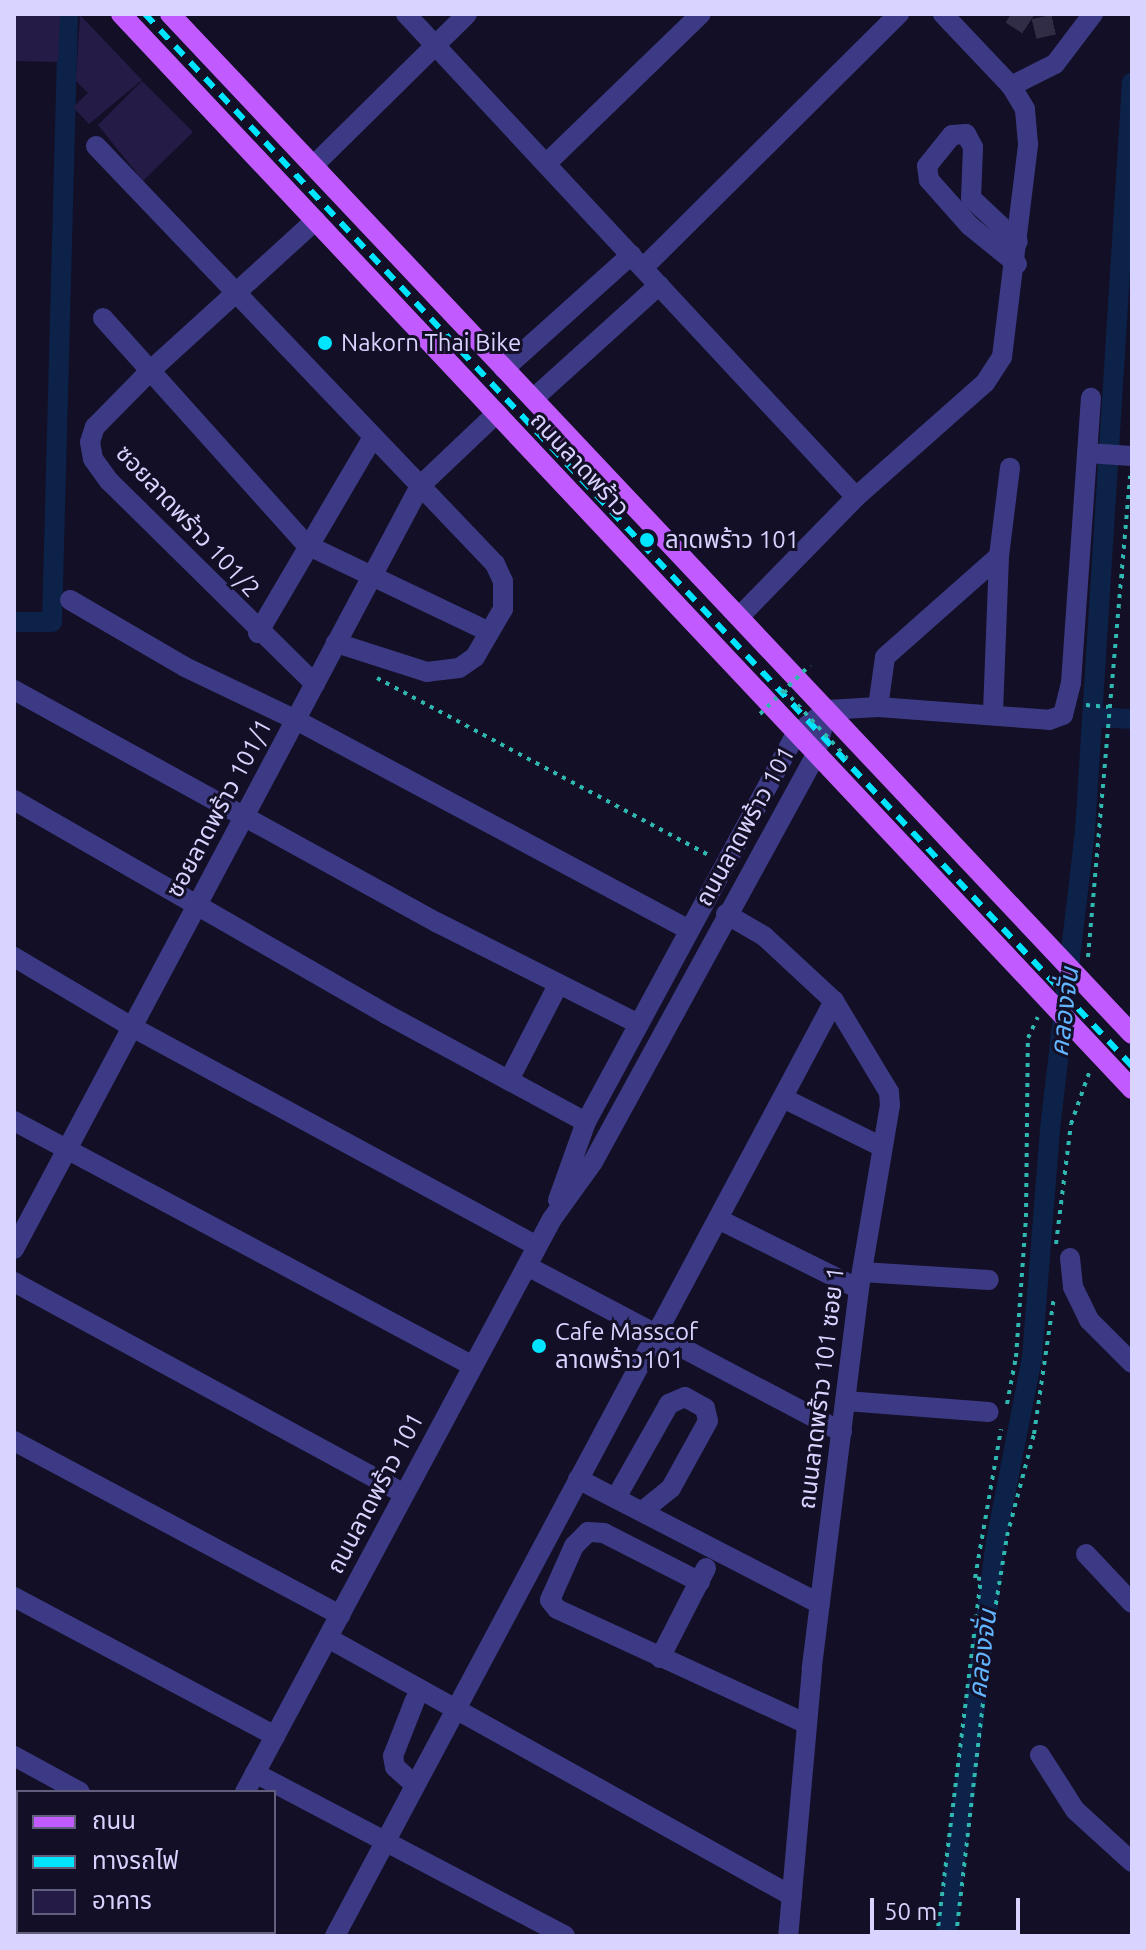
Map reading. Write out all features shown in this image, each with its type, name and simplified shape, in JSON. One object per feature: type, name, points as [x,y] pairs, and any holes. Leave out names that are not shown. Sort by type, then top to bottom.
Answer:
[{"type":"main road","name":"ถนนลาดพร้าว","points":[[121,14],[497,413],[815,757],[1132,1089]]},
{"type":"main road","name":"ถนนลาดพร้าว","points":[[173,15],[1132,1034]]},
{"type":"street","points":[[406,14],[856,497]]},
{"type":"street","points":[[313,166],[467,14]]},
{"type":"street","points":[[547,163],[701,14]]},
{"type":"street","points":[[504,369],[637,261],[899,14]]},
{"type":"street","points":[[739,617],[856,497],[985,383],[1002,357],[1017,264],[1028,144],[1025,109],[1011,86],[943,14]]},
{"type":"street","points":[[1011,86],[1055,64],[1093,14]]},
{"type":"street","points":[[1017,264],[970,226],[929,180],[927,166],[952,135],[966,134],[973,147],[971,198],[1018,242]]},
{"type":"street","points":[[96,146],[495,564],[506,596],[475,657],[443,672],[427,672],[336,643]]},
{"type":"street","name":"ซอยลาดพร้าว 101/2","points":[[315,684],[258,633],[93,459],[95,427],[150,371],[316,220]]},
{"type":"street","points":[[533,399],[659,285]]},
{"type":"street","points":[[103,318],[307,545],[489,632]]},
{"type":"street","points":[[827,710],[878,707],[1049,720],[1063,715],[1069,702],[1090,453],[1091,398]]},
{"type":"street","name":"ซอยลาดพร้าว 101/1","points":[[14,1249],[420,486],[497,413]]},
{"type":"street","points":[[258,633],[373,437]]},
{"type":"street","points":[[1090,453],[1132,459]]},
{"type":"street","points":[[993,715],[999,556],[1010,468]]},
{"type":"street","points":[[878,707],[885,657],[999,556]]},
{"type":"street","points":[[70,600],[185,667],[296,720],[689,930]]},
{"type":"street","points":[[14,690],[438,923],[639,1024]]},
{"type":"street","name":"ถนนลาดพร้าว 101","points":[[552,1219],[586,1122],[689,930],[795,735],[827,710]]},
{"type":"street","name":"ถนนลาดพร้าว 101","points":[[246,1790],[537,1246],[552,1219],[593,1162],[726,914],[815,757],[827,710]]},
{"type":"street","points":[[14,800],[198,903],[386,1014],[586,1122]]},
{"type":"street","name":"ถนนลาดพร้าว 101 ซอย 1","points":[[726,914],[764,936],[834,1001],[889,1092],[860,1281],[820,1604],[788,1936]]},
{"type":"street","points":[[14,957],[132,1027],[537,1246]]},
{"type":"street","points":[[509,1080],[558,985]]},
{"type":"street","points":[[335,1936],[834,1001]]},
{"type":"street","points":[[783,1098],[880,1146]]},
{"type":"street","points":[[14,1121],[257,1247],[473,1366]]},
{"type":"street","points":[[718,1219],[860,1281],[989,1280]]},
{"type":"street","points":[[1063,1254],[1073,1287],[1089,1320],[1132,1363]]},
{"type":"street","points":[[527,1266],[842,1432]]},
{"type":"street","points":[[14,1282],[404,1494]]},
{"type":"street","points":[[617,1496],[669,1404],[685,1397],[705,1408],[708,1421],[671,1488],[643,1511]]},
{"type":"street","points":[[846,1401],[989,1412]]},
{"type":"street","points":[[14,1441],[340,1615]]},
{"type":"street","points":[[578,1479],[617,1496],[820,1604]]},
{"type":"street","points":[[645,1553],[662,1520]]},
{"type":"street","points":[[660,1658],[703,1575],[604,1533],[588,1532],[574,1546],[550,1600],[557,1609],[660,1658],[807,1724]]},
{"type":"street","points":[[1086,1554],[1132,1603]]},
{"type":"street","points":[[14,1597],[275,1736]]},
{"type":"street","points":[[328,1638],[792,1896]]},
{"type":"street","points":[[415,1700],[393,1756],[395,1767],[415,1785]]},
{"type":"street","points":[[1040,1755],[1075,1810],[1132,1862]]},
{"type":"street","points":[[14,1756],[76,1790]]},
{"type":"street","points":[[255,1773],[565,1936]]},
{"type":"path","points":[[1084,983],[1132,459]]},
{"type":"path","points":[[1120,576],[1132,576]]},
{"type":"path","points":[[760,714],[810,665]]},
{"type":"path","points":[[373,676],[725,864]]},
{"type":"path","points":[[784,690],[847,758]]},
{"type":"path","points":[[1071,703],[1108,707]]},
{"type":"path","points":[[937,1936],[981,1579],[975,1578],[1016,1357],[1026,1217],[1028,1038],[1047,999]]},
{"type":"path","points":[[1063,1254],[1071,1124],[1097,1052]]},
{"type":"path","points":[[956,1936],[991,1634],[1007,1536],[1034,1434],[1055,1295]]},
{"type":"building","points":[[14,14],[60,14],[58,62],[14,61]]},
{"type":"building","points":[[80,15],[142,80],[89,124],[73,107],[88,93],[76,81]]},
{"type":"building","points":[[142,81],[193,132],[143,181],[98,125]]},
{"type":"waterway","points":[[14,622],[52,622],[68,14]]},
{"type":"waterway","name":"คลองจั่น","points":[[946,1936],[996,1541],[1032,1358],[1050,1129],[1085,831],[1132,82]]},
{"type":"waterway","points":[[1092,717],[1132,719]]},
{"type":"tunnel","points":[[1011,14],[1034,29],[1059,23]]},
{"type":"railway","points":[[145,14],[1132,1066]]},
{"type":"place","name":"Nakorn Thai Bike","points":[[325,343]]},
{"type":"place","name":"ลาดพร้าว 101","points":[[647,540]]},
{"type":"place","name":"Cafe Masscof ลาดพร้าว101","points":[[539,1346]]}]
